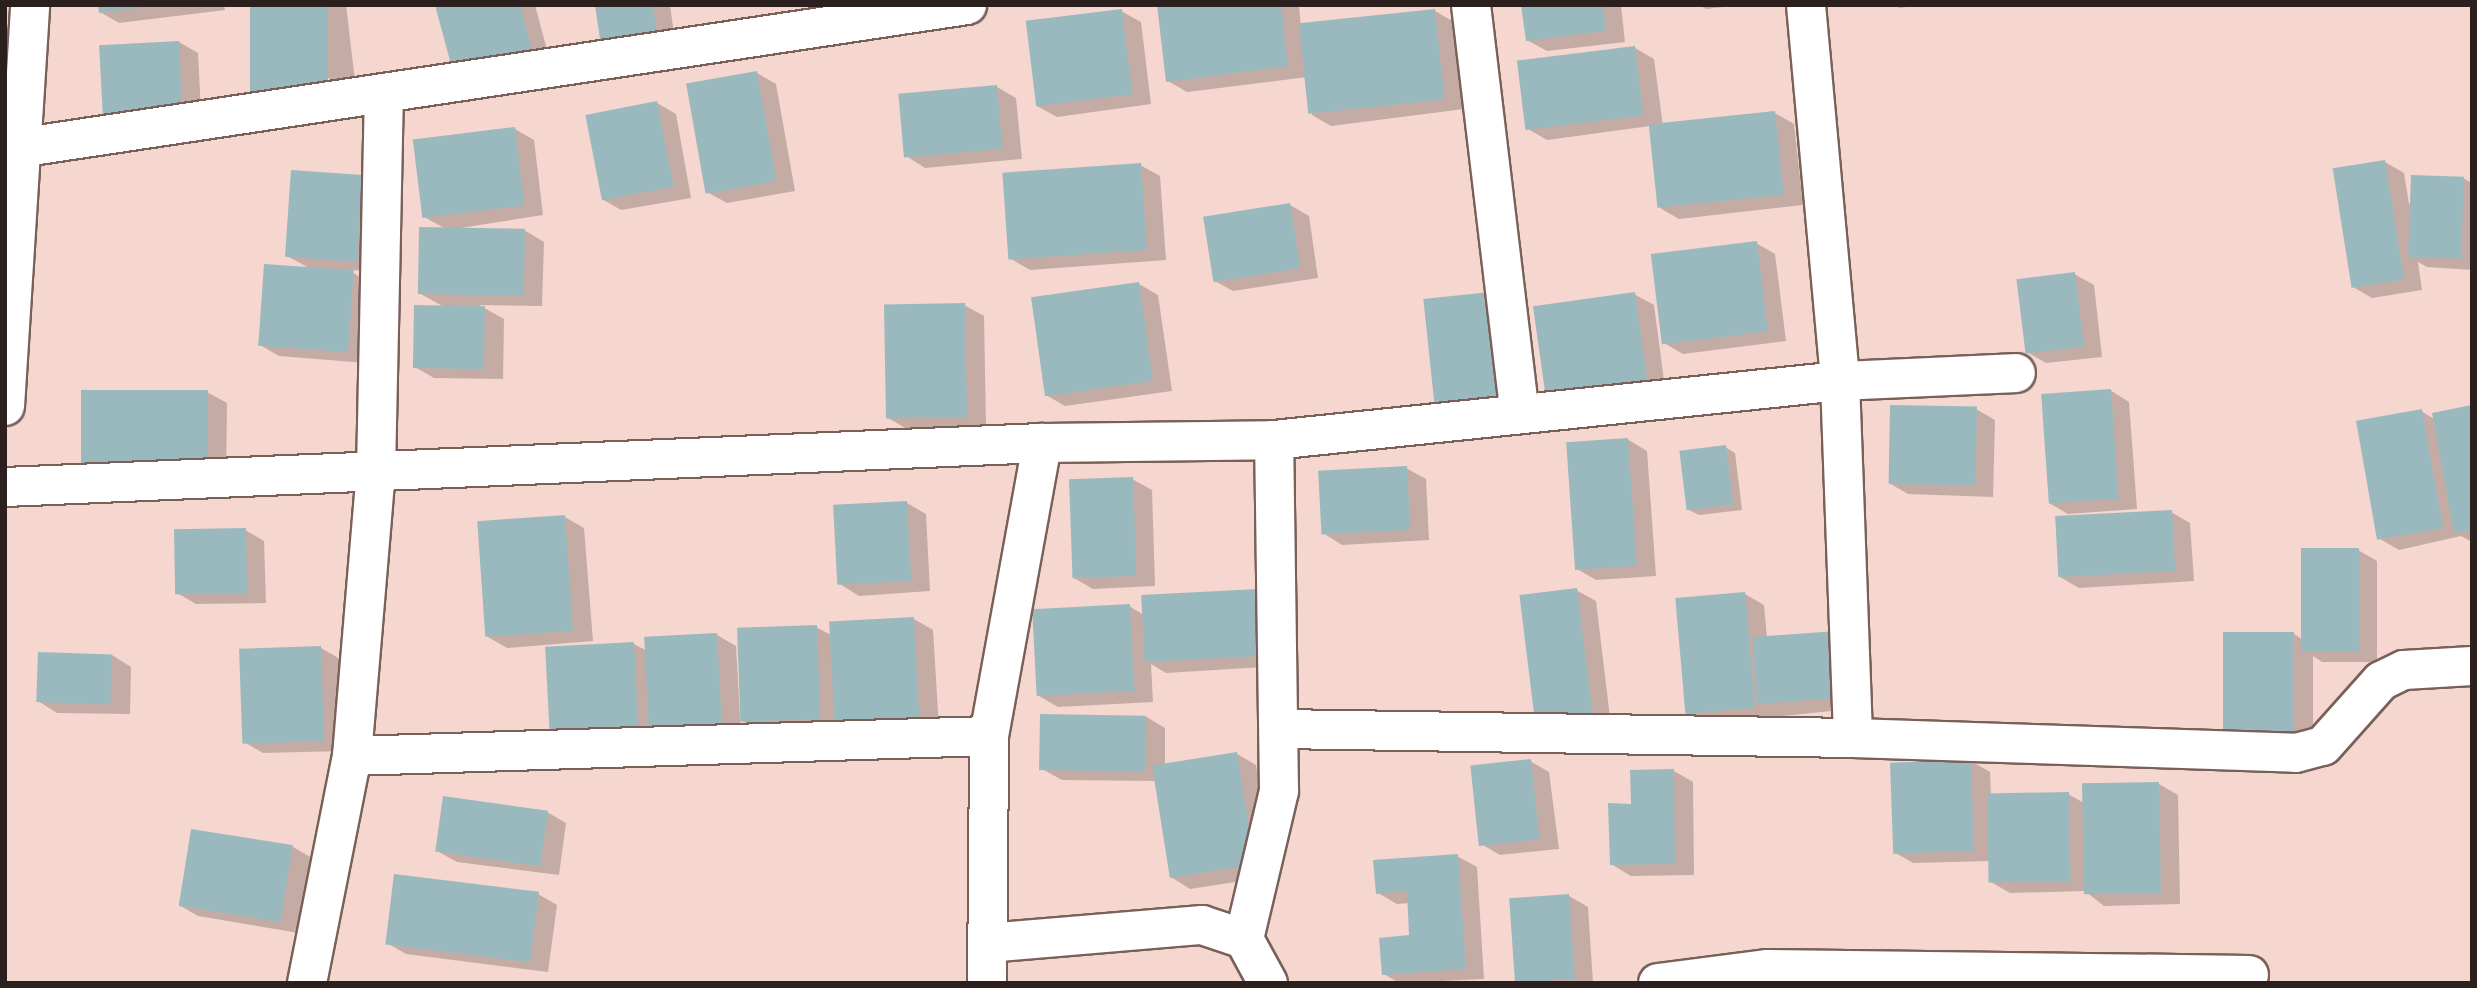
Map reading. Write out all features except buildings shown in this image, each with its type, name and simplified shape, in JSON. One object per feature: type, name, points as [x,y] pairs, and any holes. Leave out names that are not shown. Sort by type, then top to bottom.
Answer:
[{"type":"street","points":[[5,406],[13,150],[30,5]]},
{"type":"street","points":[[13,150],[967,5]]},
{"type":"street","points":[[1472,5],[1520,414]]},
{"type":"street","points":[[1806,5],[1840,381],[1853,738]]},
{"type":"street","points":[[307,983],[352,756],[376,472],[384,95]]},
{"type":"street","points":[[5,487],[1042,443],[1274,440],[1840,381],[2015,373]]},
{"type":"street","points":[[1268,983],[1244,939],[1279,791],[1274,440]]},
{"type":"street","points":[[987,983],[989,736],[1042,443]]},
{"type":"street","points":[[1279,729],[1853,738],[2296,753],[2323,746],[2381,681],[2404,670],[2472,666]]},
{"type":"street","points":[[352,756],[989,736]]},
{"type":"street","points":[[987,943],[1202,925],[1244,939]]},
{"type":"street","points":[[1658,983],[1768,969],[2097,978],[2249,975]]}]
